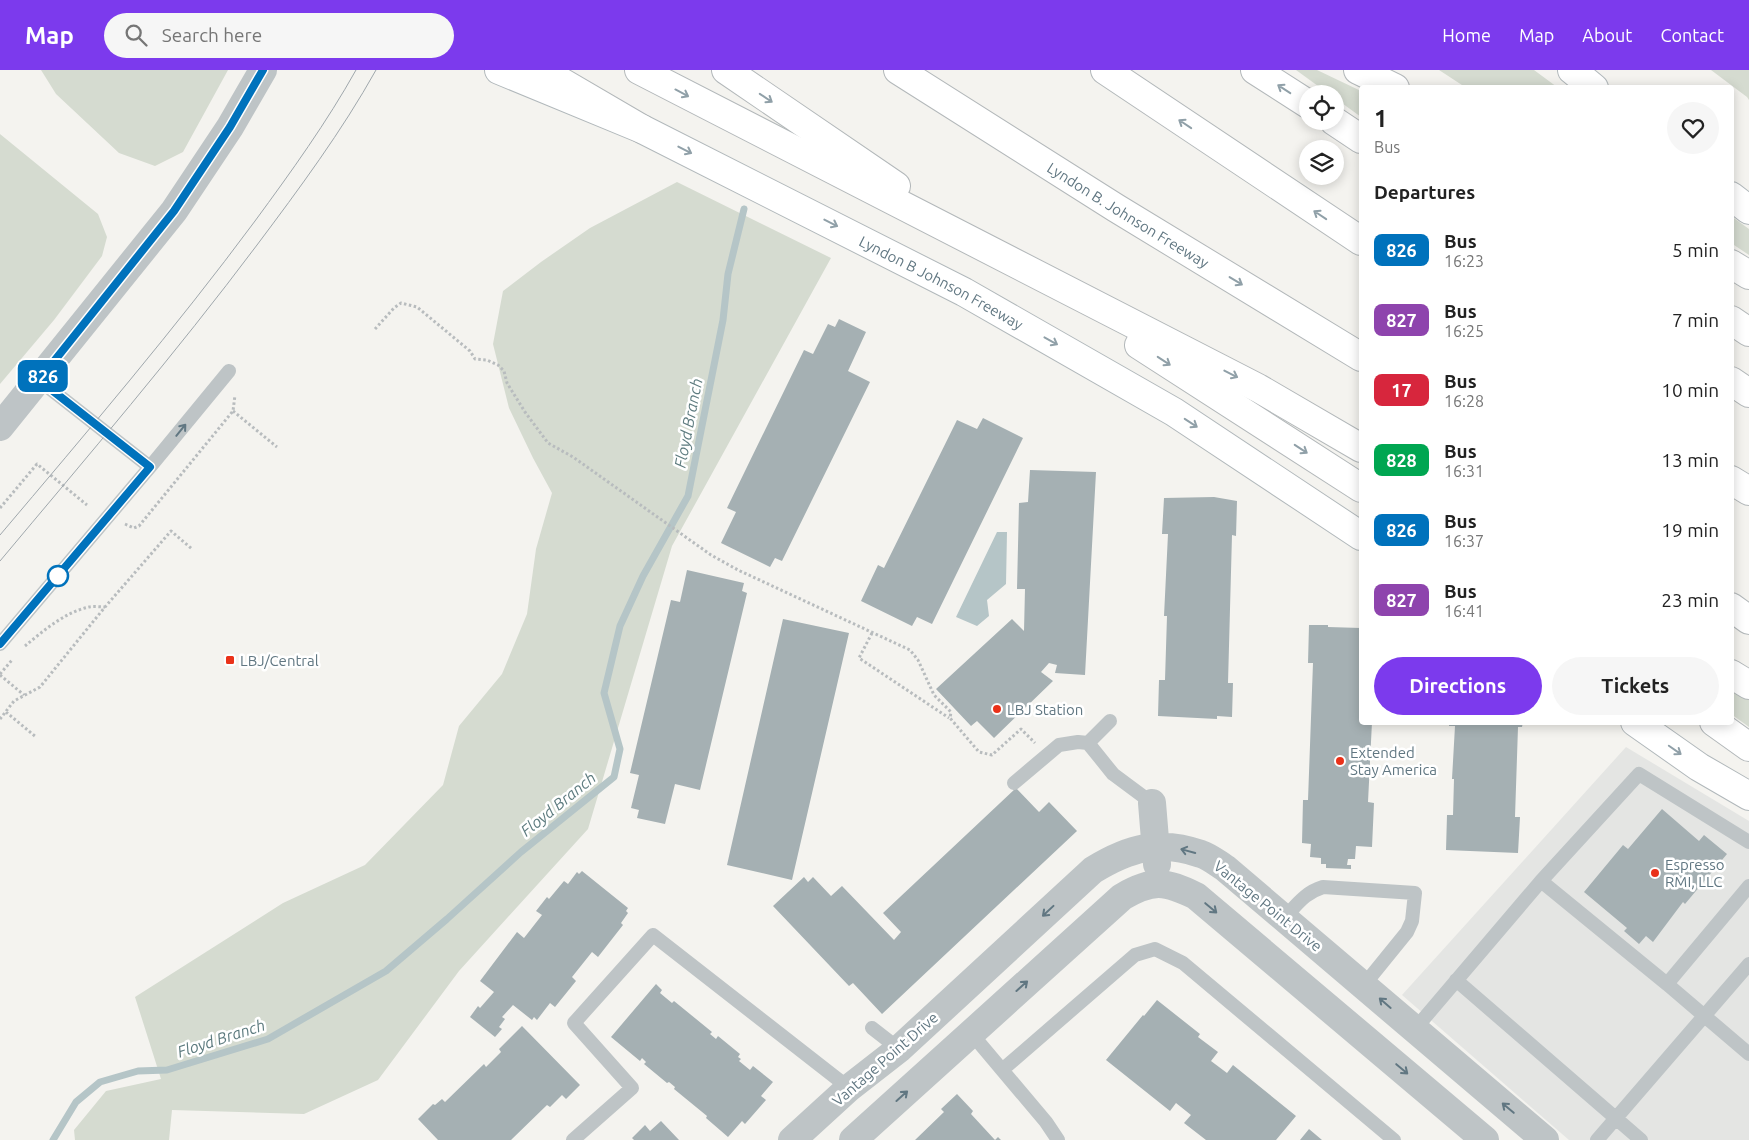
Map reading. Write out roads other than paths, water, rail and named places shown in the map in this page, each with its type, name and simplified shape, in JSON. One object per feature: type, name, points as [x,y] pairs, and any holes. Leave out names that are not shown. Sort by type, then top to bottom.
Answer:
[{"type":"main road","name":"Lyndon B Johnson Freeway","points":[[499,70],[642,129],[916,266],[1066,349],[1174,412],[1359,535]]},
{"type":"main road","points":[[541,70],[642,129]]},
{"type":"main road","points":[[639,70],[1258,388],[1359,447]]},
{"type":"main road","points":[[726,70],[911,197],[1359,487]]},
{"type":"main road","name":"Lyndon B. Johnson Freeway","points":[[898,70],[1133,219],[1359,356]]},
{"type":"main road","points":[[934,70],[1022,149]]},
{"type":"main road","points":[[1105,70],[1359,240]]},
{"type":"main road","points":[[1358,70],[1389,85]]},
{"type":"main road","points":[[1382,70],[1402,85]]},
{"type":"main road","points":[[1572,70],[1590,85]]},
{"type":"main road","points":[[1258,72],[1299,98]]},
{"type":"main road","points":[[1344,128],[1359,138]]},
{"type":"main road","points":[[1734,198],[1749,210]]},
{"type":"main road","points":[[1734,266],[1749,275]]},
{"type":"main road","points":[[1734,322],[1749,332]]},
{"type":"main road","points":[[1734,383],[1749,392]]},
{"type":"main road","points":[[1734,482],[1749,491]]},
{"type":"main road","points":[[1734,609],[1749,620]]},
{"type":"main road","points":[[1734,676],[1749,685]]},
{"type":"main road","points":[[1639,725],[1699,767],[1749,796]]},
{"type":"main road","points":[[1718,725],[1749,747]]},
{"type":"street","points":[[0,428],[174,211],[230,127],[263,70]]},
{"type":"street","points":[[1152,803],[1159,884]]},
{"type":"street","name":"Vantage Point Drive","points":[[792,1140],[850,1088],[899,1049],[1093,870],[1113,857],[1132,850],[1156,847],[1180,848],[1203,854],[1225,868],[1545,1140]]},
{"type":"street","points":[[853,1140],[1122,897],[1140,887],[1159,884],[1177,887],[1196,896],[1486,1140]]},
{"type":"street","points":[[850,1088],[882,1114]]},
{"type":"lane","points":[[0,644],[229,371]]},
{"type":"lane","points":[[39,380],[150,467]]},
{"type":"lane","points":[[1088,743],[1110,721]]},
{"type":"lane","points":[[1014,783],[1059,745],[1078,742],[1088,743],[1113,774],[1152,803]]},
{"type":"lane","points":[[1415,1028],[1541,881],[1640,774],[1749,842]]},
{"type":"lane","points":[[1541,881],[1749,1054]]},
{"type":"lane","points":[[1667,984],[1749,886]]},
{"type":"lane","points":[[1284,918],[1304,896],[1312,890],[1323,887],[1415,893],[1412,921],[1407,932],[1364,985]]},
{"type":"lane","points":[[573,1140],[632,1088],[574,1024],[654,934],[850,1088]]},
{"type":"lane","points":[[1002,1070],[1135,955],[1155,949],[1183,963],[1394,1140]]},
{"type":"lane","points":[[1597,1140],[1749,964]]},
{"type":"lane","points":[[1456,980],[1641,1140]]},
{"type":"lane","points":[[872,1028],[899,1049]]},
{"type":"lane","points":[[971,1033],[1046,1122],[1058,1140]]},
{"type":"waterway","name":"Floyd Branch","points":[[53,1140],[76,1102],[100,1082],[138,1071],[167,1070],[268,1039],[386,971],[521,852],[614,777],[620,749],[604,693],[620,626],[643,576],[688,496],[723,320],[728,274],[744,209]]},
{"type":"tram line","points":[[0,535],[130,380],[225,261],[308,147],[356,70]]},
{"type":"tram line","points":[[0,561],[195,325],[273,224],[320,159],[376,70]]},
{"type":"place","name":"LBJ/Central","points":[[230,660]]},
{"type":"place","name":"LBJ Station","points":[[997,709]]},
{"type":"place","name":"Extended Stay America","points":[[1340,761]]},
{"type":"place","name":"Espresso RMI, LLC","points":[[1655,873]]}]
